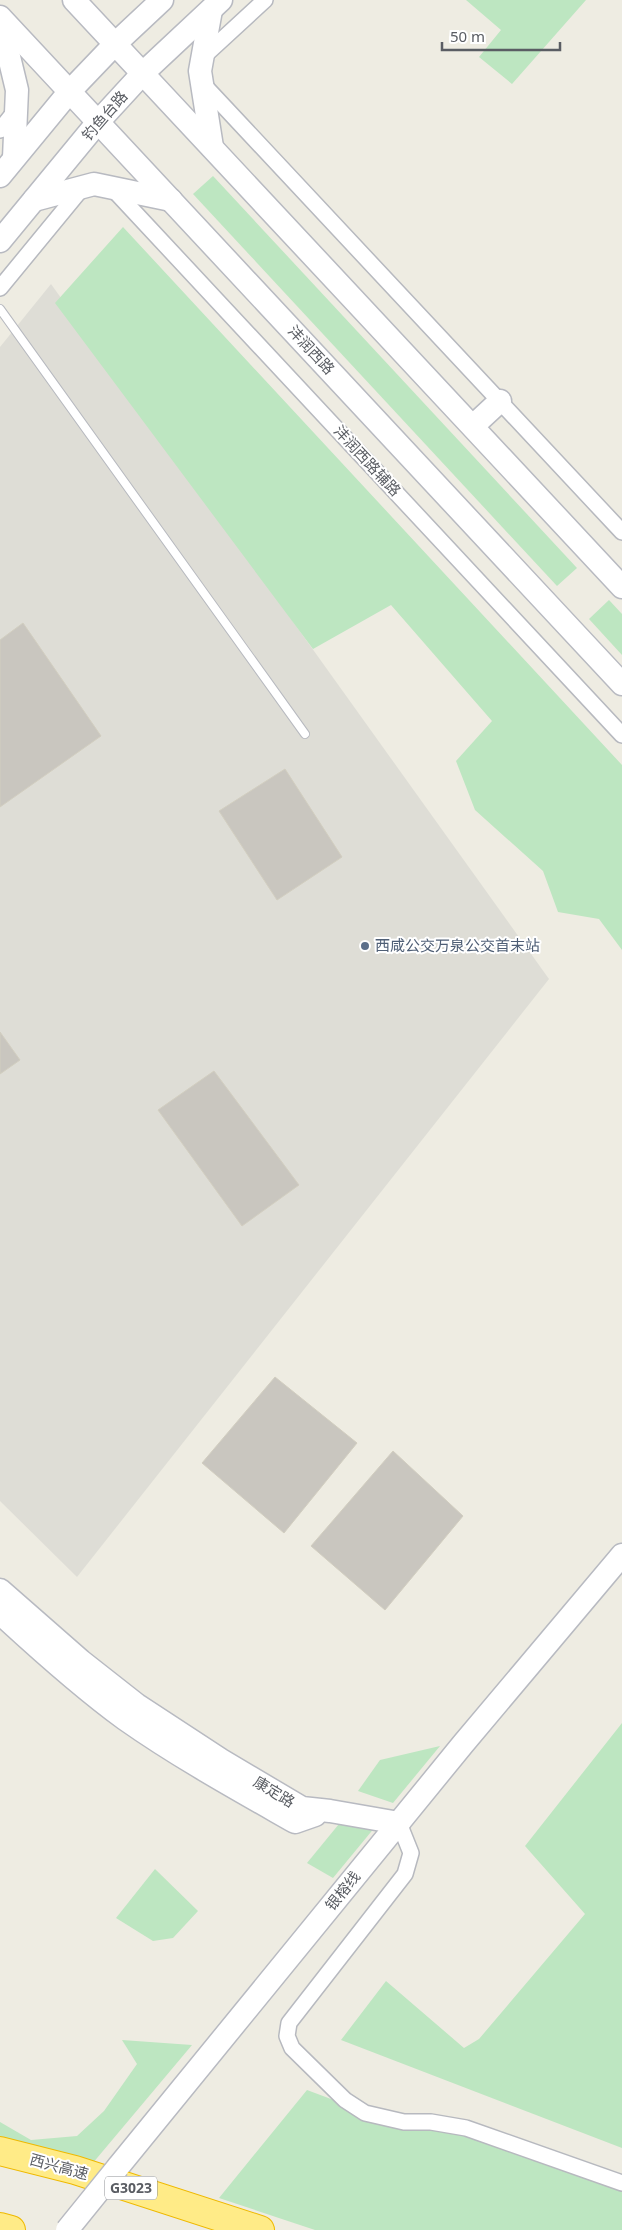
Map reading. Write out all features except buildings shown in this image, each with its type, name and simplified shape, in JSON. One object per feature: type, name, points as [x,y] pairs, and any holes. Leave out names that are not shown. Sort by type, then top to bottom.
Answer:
[{"type":"highway","name":"西兴高速","points":[[0,2151],[75,2170],[260,2230]]},
{"type":"highway","points":[[0,2227],[12,2230]]},
{"type":"main road","points":[[74,0],[622,586]]},
{"type":"main road","points":[[0,176],[70,91],[115,44],[162,0]]},
{"type":"main road","points":[[212,147],[200,71],[216,5]]},
{"type":"main road","name":"钓鱼台路","points":[[0,241],[98,122],[143,73],[216,5]]},
{"type":"main road","points":[[0,18],[17,100],[14,158]]},
{"type":"main road","name":"沣润西路","points":[[0,18],[622,684]]},
{"type":"main road","points":[[34,200],[94,184],[171,200]]},
{"type":"main road","points":[[473,426],[500,401]]},
{"type":"main road","name":"银榕线","points":[[67,2230],[399,1823],[622,1555]]},
{"type":"main road","name":"康定路","points":[[0,1590],[80,1661],[137,1705],[221,1760],[302,1808],[330,1811]]},
{"type":"main road","name":"康定路","points":[[0,1613],[48,1657],[126,1719],[232,1787],[295,1822],[330,1811]]},
{"type":"main road","points":[[330,1811],[399,1823]]},
{"type":"street","points":[[202,58],[265,0]]},
{"type":"street","points":[[0,72],[17,100],[0,130]]},
{"type":"street","points":[[202,83],[622,532]]},
{"type":"street","points":[[0,288],[84,186]]},
{"type":"street","name":"沣润西路辅路","points":[[111,187],[622,735]]},
{"type":"street","points":[[399,1823],[411,1853],[405,1874],[290,2022],[287,2036],[292,2048],[344,2100],[365,2113],[404,2122],[431,2122],[466,2128],[622,2183]]},
{"type":"lane","points":[[0,309],[305,734]]},
{"type":"shaded area","points":[[51,284],[549,979],[77,1577],[0,1501],[0,347]]},
{"type":"green space","points":[[466,0],[586,0],[512,84],[479,57],[501,30]]},
{"type":"green space","points":[[213,176],[577,568],[557,586],[193,194]]},
{"type":"green space","points":[[123,227],[622,765],[622,950],[599,919],[558,912],[543,871],[475,810],[456,761],[492,721],[391,605],[313,649],[55,303]]},
{"type":"green space","points":[[609,600],[622,614],[622,655],[589,619]]},
{"type":"green space","points":[[622,1723],[622,2148],[341,2040],[386,1981],[464,2048],[479,2039],[585,1914],[525,1846]]},
{"type":"green space","points":[[440,1746],[393,1803],[358,1791],[380,1760]]},
{"type":"green space","points":[[348,1813],[380,1821],[333,1878],[307,1863]]},
{"type":"green space","points":[[155,1869],[198,1911],[173,1938],[153,1941],[116,1918]]},
{"type":"green space","points":[[122,2040],[192,2045],[92,2164],[0,2140],[0,2122],[31,2140],[77,2136],[104,2111],[137,2064]]},
{"type":"green space","points":[[307,2090],[395,2123],[467,2129],[622,2182],[622,2230],[315,2230],[219,2198]]},
{"type":"place","name":"西咸公交万泉公交首末站","points":[[365,946]]}]
